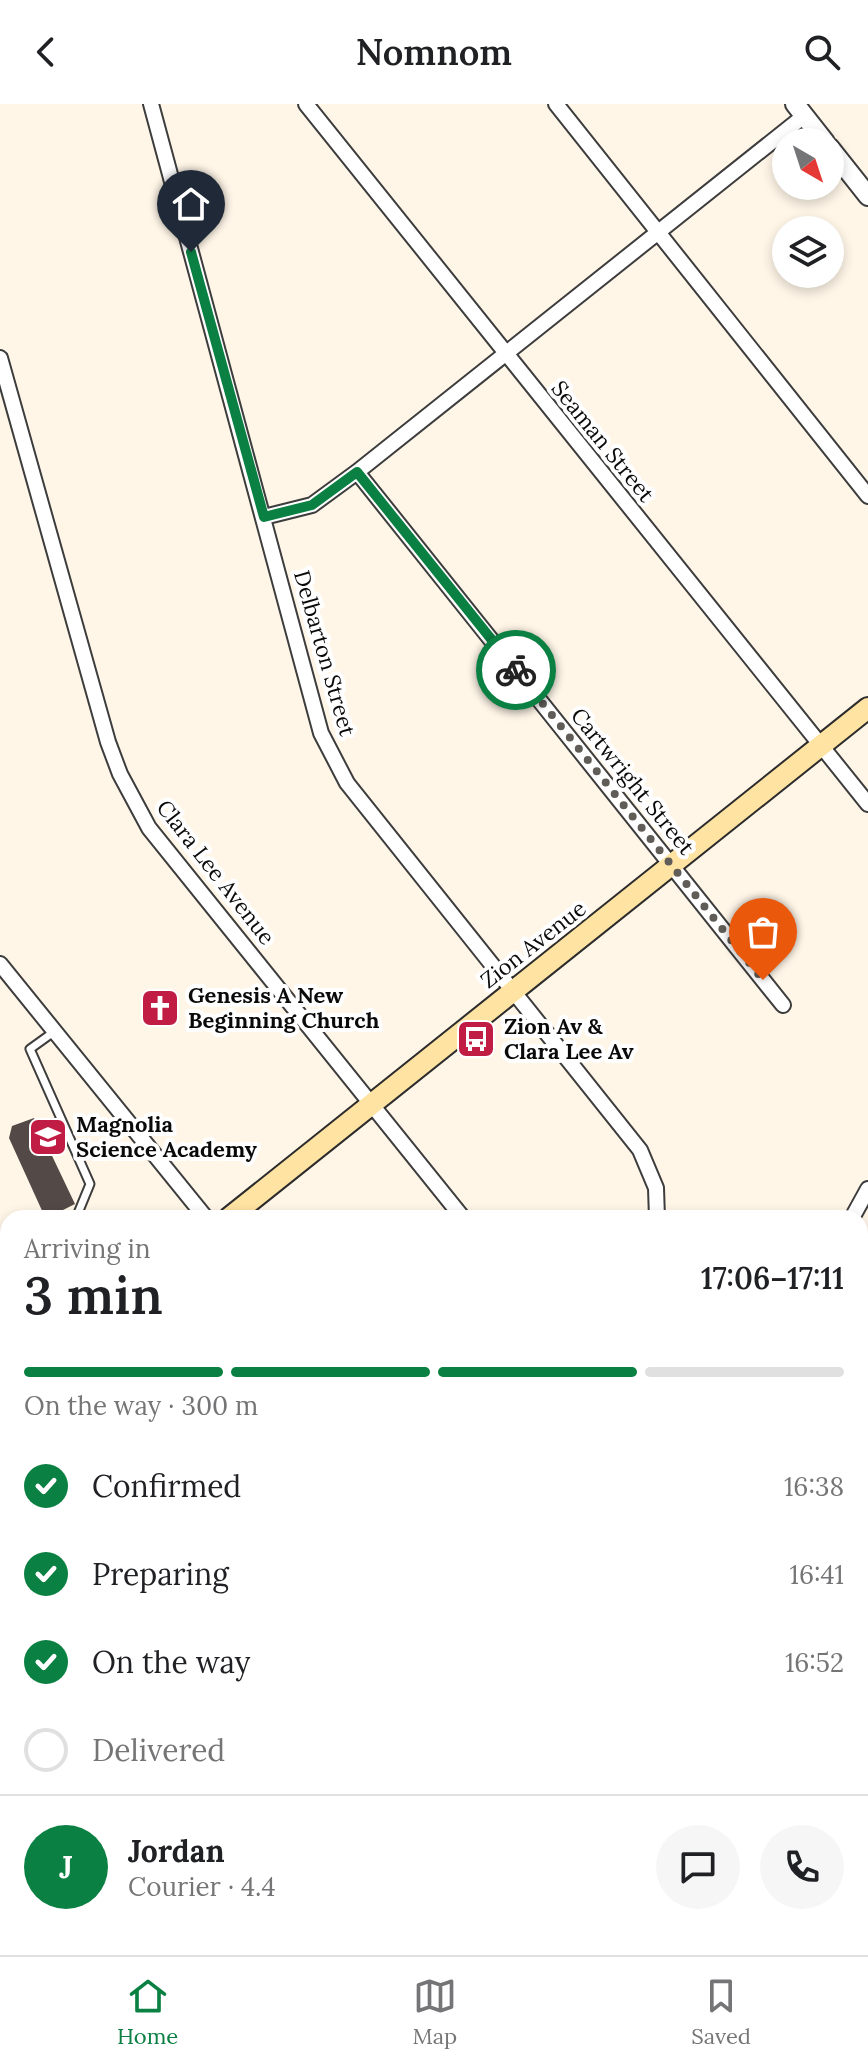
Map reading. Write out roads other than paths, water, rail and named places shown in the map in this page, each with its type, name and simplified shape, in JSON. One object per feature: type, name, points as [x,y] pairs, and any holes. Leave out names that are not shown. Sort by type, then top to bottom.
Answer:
[{"type":"main road","name":"Zion Avenue","points":[[239,1210],[868,708]]},
{"type":"street","name":"Delbarton Street","points":[[151,104],[321,733],[347,783],[640,1150],[656,1188],[657,1210]]},
{"type":"street","name":"Seaman Street","points":[[306,104],[868,804]]},
{"type":"street","points":[[556,104],[868,496]]},
{"type":"street","points":[[264,517],[312,505],[357,472],[658,232],[799,110],[814,128]]},
{"type":"street","points":[[844,166],[868,196]]},
{"type":"street","name":"Clara Lee Avenue","points":[[0,358],[108,742],[120,774],[149,828],[457,1210]]},
{"type":"street","name":"Cartwright Street","points":[[357,472],[783,1005]]},
{"type":"street","points":[[0,964],[200,1210]]},
{"type":"street","points":[[856,1210],[868,1189]]},
{"type":"lane","points":[[55,1031],[30,1049],[90,1184],[79,1210]]},
{"type":"place","name":"Genesis A New Beginning Church","points":[[160,1008]]},
{"type":"place","name":"Zion Av & Clara Lee Av","points":[[476,1039]]},
{"type":"place","name":"Magnolia Science Academy","points":[[48,1137]]}]
